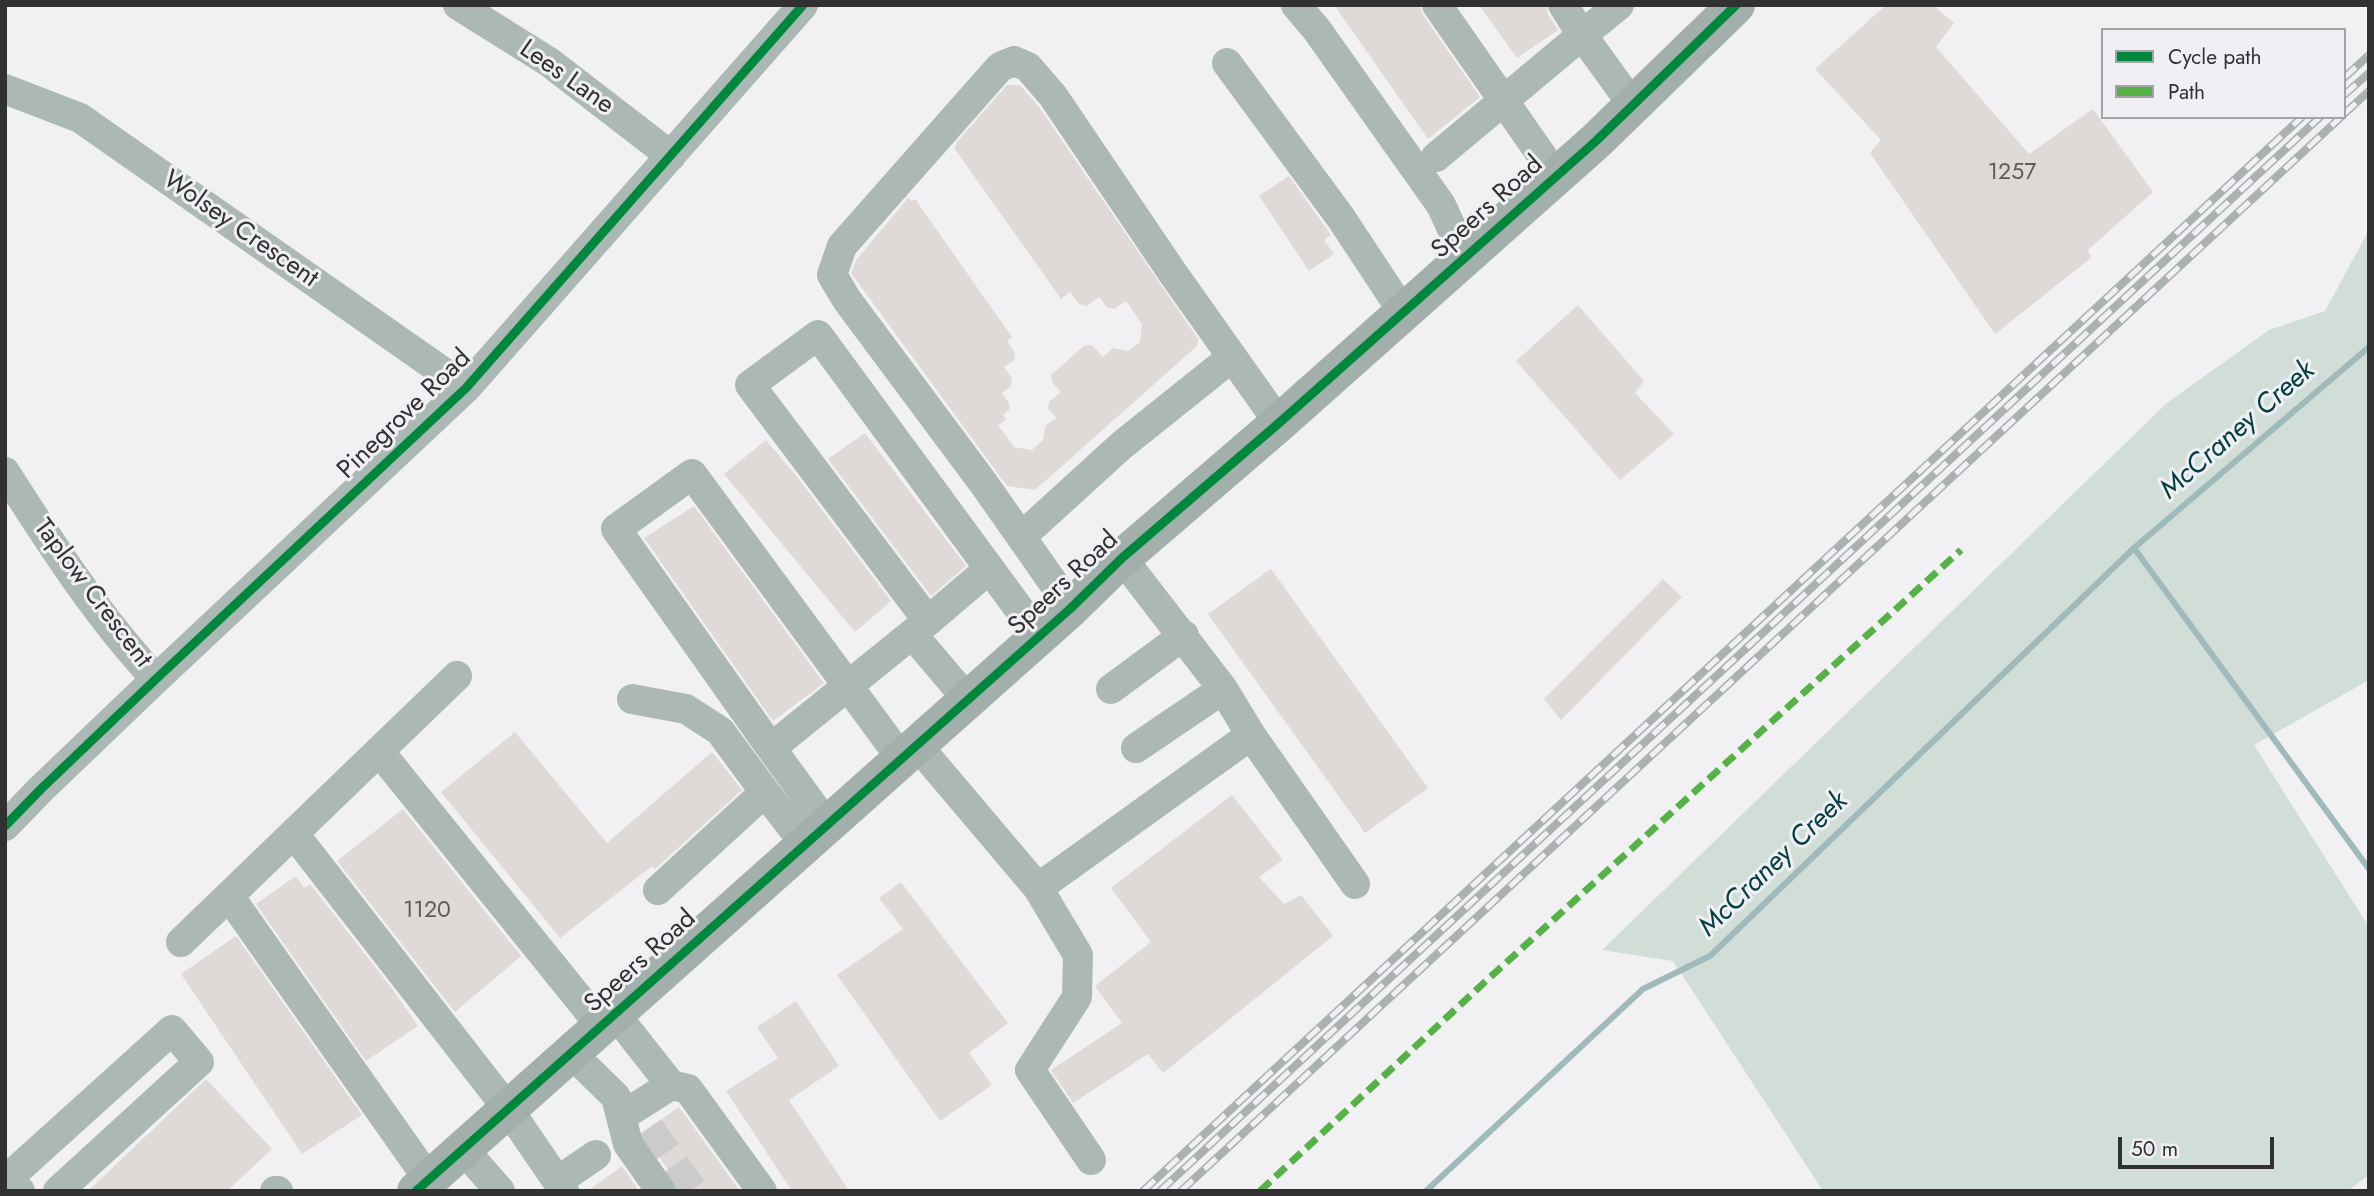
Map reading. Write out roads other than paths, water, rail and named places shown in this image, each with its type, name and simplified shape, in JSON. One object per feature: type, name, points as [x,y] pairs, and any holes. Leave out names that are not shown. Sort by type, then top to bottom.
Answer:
[{"type":"main road","name":"Speers Road","points":[[422,1185],[1071,608],[1122,558],[1279,423],[1556,177],[1736,5]]},
{"type":"street","name":"Lees Lane","points":[[458,5],[549,62],[670,156]]},
{"type":"street","name":"Pinegrove Road","points":[[5,825],[466,388],[803,5]]},
{"type":"street","points":[[1296,5],[1317,30],[1441,205],[1465,257]]},
{"type":"street","points":[[1437,5],[1556,177]]},
{"type":"street","points":[[1563,5],[1632,104]]},
{"type":"street","points":[[1436,157],[1619,5]]},
{"type":"street","points":[[1071,608],[847,300],[832,275],[842,246],[1000,67],[1014,61],[1028,67],[1053,96],[1279,423]]},
{"type":"street","points":[[1227,63],[1341,218],[1403,312]]},
{"type":"street","name":"Wolsey Crescent","points":[[5,89],[79,118],[466,388]]},
{"type":"street","points":[[968,700],[750,385],[818,335],[1039,636]]},
{"type":"street","points":[[1021,537],[1122,445],[1232,356]]},
{"type":"street","name":"Taplow Crescent","points":[[5,472],[58,555],[139,662],[156,679]]},
{"type":"street","points":[[816,835],[771,748],[616,528],[692,474],[848,686],[1038,888],[1078,955],[1077,997],[1030,1070],[1091,1160]]},
{"type":"street","points":[[1122,558],[1223,689],[1251,735],[1355,884]]},
{"type":"street","points":[[771,748],[989,569]]},
{"type":"street","points":[[1111,689],[1184,635]]},
{"type":"street","points":[[181,942],[457,676]]},
{"type":"street","points":[[1136,748],[1223,689]]},
{"type":"street","points":[[632,699],[686,709],[720,731],[765,792],[816,835]]},
{"type":"street","points":[[1038,888],[1251,735]]},
{"type":"street","points":[[379,751],[608,1020],[671,1085],[688,1089],[762,1191]]},
{"type":"street","points":[[658,890],[765,792]]},
{"type":"street","points":[[294,834],[508,1109],[561,1186],[596,1156]]},
{"type":"street","points":[[229,896],[422,1185]]},
{"type":"street","points":[[20,1191],[8,1178],[172,1030],[199,1062],[58,1191]]},
{"type":"street","points":[[571,1053],[636,1117]]},
{"type":"street","points":[[661,1191],[628,1144],[636,1117],[671,1085]]},
{"type":"street","points":[[463,1149],[499,1191]]},
{"type":"waterway","name":"McCraney Creek","points":[[2369,347],[2134,548],[2369,869]]},
{"type":"waterway","name":"McCraney Creek","points":[[1426,1191],[1643,989],[1710,956],[2134,548]]},
{"type":"tunnel","points":[[649,1128],[693,1191]]},
{"type":"railway","points":[[2346,76],[2369,55]]},
{"type":"railway","points":[[2346,93],[2369,73]]},
{"type":"railway","points":[[2346,112],[2369,91]]},
{"type":"railway","points":[[1143,1191],[2300,119]]},
{"type":"railway","points":[[1160,1191],[2318,119]]},
{"type":"railway","points":[[1181,1191],[2339,119]]}]
